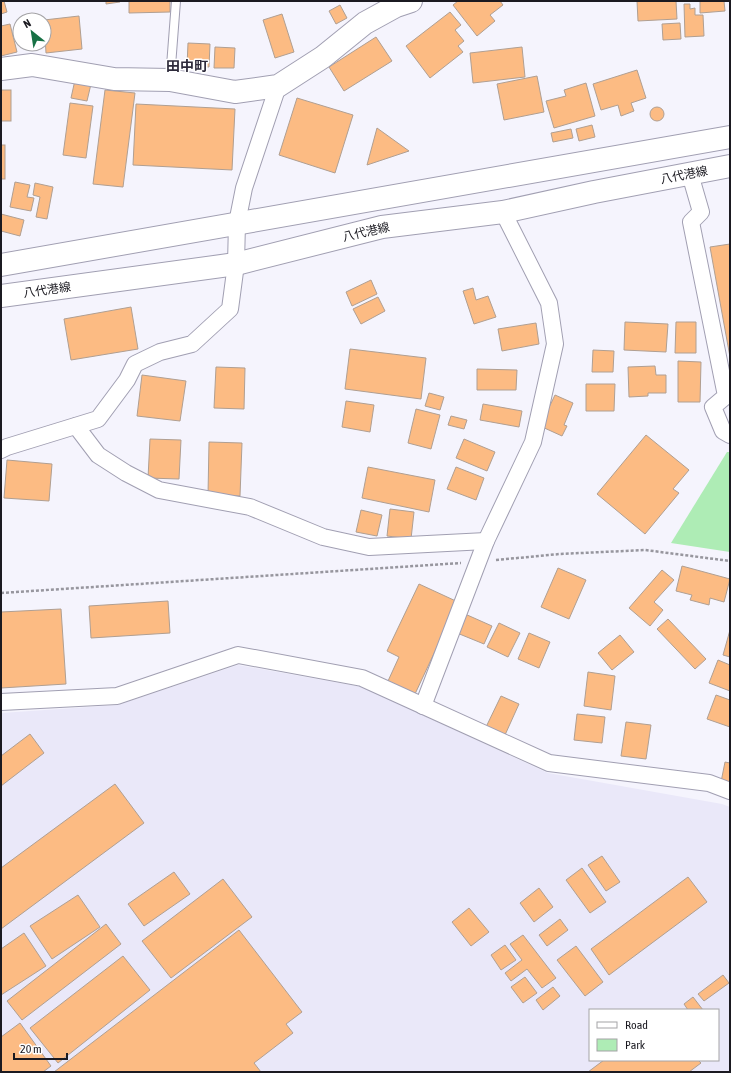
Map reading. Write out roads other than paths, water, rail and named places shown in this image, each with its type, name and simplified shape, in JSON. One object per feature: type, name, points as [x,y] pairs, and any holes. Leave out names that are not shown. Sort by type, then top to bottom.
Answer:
[{"type":"main road","points":[[1,69],[32,65],[114,79],[170,80],[235,92],[278,86],[323,57],[365,22],[396,6],[410,1]]},
{"type":"main road","points":[[1,265],[730,137]]},
{"type":"main road","name":"八代港線","points":[[1,296],[236,264],[382,227],[504,212],[594,192],[730,166]]},
{"type":"street","points":[[1,450],[98,419],[127,380],[135,364],[160,352],[192,344],[230,309],[236,264],[237,223],[244,188],[278,86]]},
{"type":"street","points":[[690,174],[701,212],[691,222],[726,396],[713,408],[723,431],[730,435]]},
{"type":"street","points":[[423,706],[486,541],[533,442],[555,344],[549,303],[504,212]]},
{"type":"street","points":[[76,426],[98,455],[126,473],[159,490],[250,507],[323,537],[369,547],[486,541]]},
{"type":"street","points":[[1,702],[117,696],[238,655],[362,678],[549,764],[709,784],[730,791]]},
{"type":"lane","points":[[170,80],[176,1]]},
{"type":"district","name":"田中町","points":[[187,66]]}]
